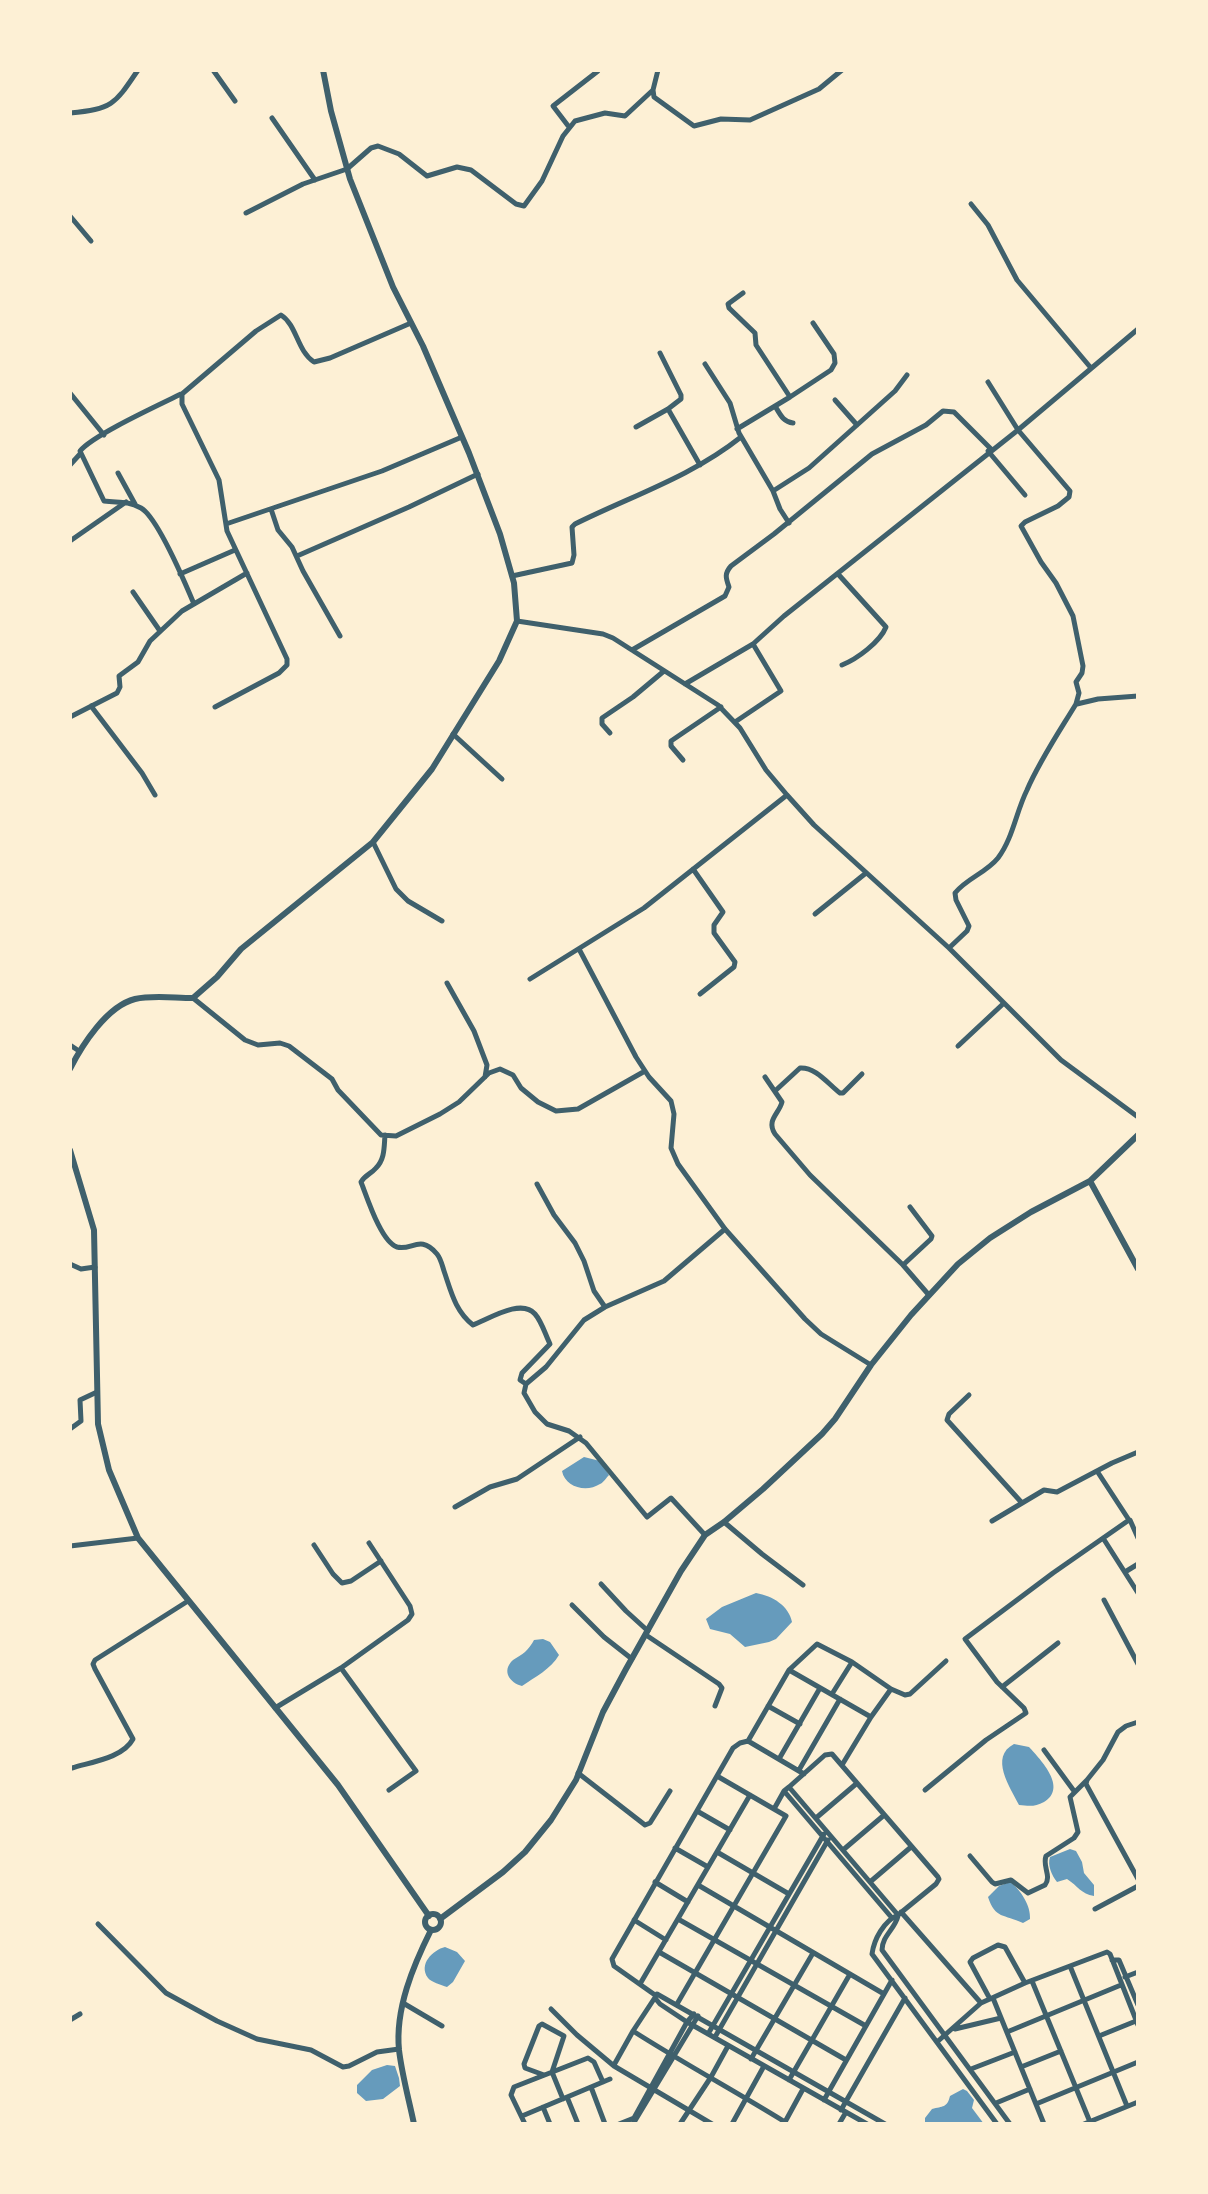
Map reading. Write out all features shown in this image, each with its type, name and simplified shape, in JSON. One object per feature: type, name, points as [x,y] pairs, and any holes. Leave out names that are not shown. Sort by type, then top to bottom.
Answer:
[{"type":"street","points":[[70,113],[92,111],[115,102],[138,70]]},
{"type":"street","points":[[213,70],[235,101]]},
{"type":"street","points":[[193,998],[217,977],[234,955],[373,842],[432,769],[499,661],[517,621],[512,576],[500,534],[423,346],[393,287],[347,169],[323,70]]},
{"type":"street","points":[[658,70],[653,90],[656,100],[690,125],[698,127],[721,119],[745,121],[757,117],[819,89],[842,70]]},
{"type":"street","points":[[569,127],[553,106],[598,71]]},
{"type":"street","points":[[246,213],[315,180],[347,169],[371,148],[378,146],[399,154],[427,176],[457,167],[471,170],[516,204],[524,206],[542,181],[569,127],[578,120],[605,113],[625,116],[653,90]]},
{"type":"street","points":[[272,118],[315,180]]},
{"type":"street","points":[[971,204],[988,225],[1017,280],[1091,368]]},
{"type":"street","points":[[70,216],[91,241]]},
{"type":"street","points":[[743,293],[729,301],[729,308],[755,333],[756,345],[790,397]]},
{"type":"street","points":[[194,604],[150,517],[143,509],[126,501],[104,501],[81,449],[182,394],[256,331],[281,315],[287,319],[305,354],[314,362],[411,323]]},
{"type":"street","points":[[737,429],[831,370],[835,363],[834,354],[813,323]]},
{"type":"street","points":[[685,684],[753,644],[1138,329]]},
{"type":"street","points":[[636,427],[681,399],[660,353]]},
{"type":"street","points":[[705,364],[730,403],[737,429],[789,523]]},
{"type":"street","points":[[773,491],[809,468],[895,391],[907,375]]},
{"type":"street","points":[[949,948],[969,926],[955,893],[1000,856],[1031,780],[1076,704],[1079,693],[1076,682],[1083,670],[1073,616],[1021,526],[1066,500],[1070,491],[1018,430],[988,382]]},
{"type":"street","points":[[70,393],[104,435]]},
{"type":"street","points":[[182,394],[182,404],[219,480],[226,524],[235,550],[282,648],[287,665],[279,673],[215,707]]},
{"type":"street","points":[[835,400],[857,425]]},
{"type":"street","points":[[775,406],[783,418],[793,423]]},
{"type":"street","points":[[668,409],[700,465]]},
{"type":"street","points":[[632,650],[725,596],[729,587],[726,572],[872,454],[926,425],[943,411],[954,412],[990,450],[1025,495]]},
{"type":"street","points":[[226,524],[382,471],[462,437]]},
{"type":"street","points":[[512,576],[572,563],[572,527],[575,524],[674,479],[741,437]]},
{"type":"street","points":[[70,465],[81,454]]},
{"type":"street","points":[[118,473],[135,505]]},
{"type":"street","points":[[297,556],[478,474]]},
{"type":"street","points":[[70,541],[126,501]]},
{"type":"street","points":[[271,509],[278,530],[289,542],[340,636]]},
{"type":"street","points":[[180,574],[235,550]]},
{"type":"street","points":[[70,717],[117,693],[119,676],[141,658],[146,647],[182,611],[247,573]]},
{"type":"street","points":[[838,574],[886,627],[881,637],[842,665]]},
{"type":"street","points":[[133,592],[160,631]]},
{"type":"street","points":[[517,621],[603,634],[721,707],[735,722],[766,770],[814,825],[949,948],[1061,1060],[1138,1117]]},
{"type":"street","points":[[735,722],[781,691],[753,644]]},
{"type":"street","points":[[610,733],[602,724],[602,718],[664,671]]},
{"type":"street","points":[[1076,704],[1138,696]]},
{"type":"street","points":[[91,706],[155,795]]},
{"type":"street","points":[[683,760],[671,746],[671,741],[721,707]]},
{"type":"street","points":[[453,734],[502,779]]},
{"type":"street","points":[[530,979],[644,908],[787,795]]},
{"type":"street","points":[[373,842],[396,889],[408,901],[442,921]]},
{"type":"street","points":[[693,869],[723,912],[714,925],[714,933],[735,962],[734,967],[700,994]]},
{"type":"street","points":[[815,914],[866,873]]},
{"type":"street","points":[[579,949],[636,1057],[673,1106],[673,1155],[725,1229],[805,1319],[821,1334],[871,1365]]},
{"type":"street","points":[[447,983],[474,1031],[487,1065],[485,1078]]},
{"type":"street","points":[[70,1069],[79,1051],[102,1021],[129,1000],[193,998],[239,1037],[252,1044],[267,1046],[280,1043],[289,1046],[332,1079],[338,1090],[372,1127],[385,1135],[396,1136],[440,1114],[459,1102],[489,1073],[500,1069],[513,1075],[521,1088],[538,1102],[556,1111],[578,1109],[645,1071]]},
{"type":"street","points":[[958,1046],[1004,1003]]},
{"type":"street","points":[[70,1045],[79,1051]]},
{"type":"street","points":[[775,1091],[797,1070],[805,1067],[840,1093],[862,1074]]},
{"type":"street","points":[[765,1077],[782,1102],[772,1122],[771,1128],[775,1134],[810,1175],[903,1265],[928,1294]]},
{"type":"street","points":[[385,1135],[383,1157],[375,1171],[364,1176],[361,1182],[387,1239],[400,1247],[418,1243],[439,1256],[458,1309],[473,1325],[511,1310],[525,1307],[533,1311],[550,1344],[522,1373],[520,1380],[526,1384]]},
{"type":"street","points":[[440,1919],[503,1872],[525,1852],[551,1820],[578,1773],[603,1712],[681,1571],[705,1535],[724,1522],[822,1434],[871,1365],[928,1294],[958,1264],[990,1238],[1031,1212],[1090,1181],[1138,1135]]},
{"type":"street","points":[[70,1150],[94,1230],[98,1424],[109,1470],[138,1538],[338,1785],[429,1916]]},
{"type":"street","points":[[1090,1181],[1138,1269]]},
{"type":"street","points":[[537,1184],[554,1215],[575,1243],[594,1291],[605,1307]]},
{"type":"street","points":[[903,1265],[932,1236],[910,1207]]},
{"type":"street","points":[[705,1535],[671,1498],[647,1517],[580,1437],[547,1424],[524,1393],[526,1384],[546,1367],[584,1320],[605,1307],[664,1281],[725,1229]]},
{"type":"street","points":[[70,1264],[81,1269],[95,1267]]},
{"type":"street","points":[[70,1429],[81,1421],[80,1400],[97,1392]]},
{"type":"street","points":[[969,1395],[949,1414],[947,1420],[1022,1503]]},
{"type":"street","points":[[455,1507],[490,1487],[517,1479],[580,1437]]},
{"type":"street","points":[[992,1521],[1044,1490],[1062,1490],[1138,1452]]},
{"type":"street","points":[[1097,1471],[1138,1538]]},
{"type":"street","points":[[925,1790],[986,1740],[1026,1713],[965,1639],[1129,1520]]},
{"type":"street","points":[[724,1522],[803,1585]]},
{"type":"street","points":[[70,1546],[138,1538]]},
{"type":"street","points":[[1103,1538],[1138,1593]]},
{"type":"street","points":[[275,1708],[341,1668],[412,1614],[410,1606],[369,1543]]},
{"type":"street","points":[[314,1545],[342,1583],[351,1581],[381,1561]]},
{"type":"street","points":[[1125,1572],[1138,1564]]},
{"type":"street","points":[[601,1584],[647,1633],[719,1684],[722,1693],[715,1706]]},
{"type":"street","points":[[1104,1600],[1138,1664]]},
{"type":"street","points":[[72,1768],[112,1755],[128,1747],[133,1739],[95,1669],[95,1660],[188,1601]]},
{"type":"street","points":[[572,1605],[632,1659]]},
{"type":"street","points":[[1002,1687],[1058,1643]]},
{"type":"street","points":[[748,1741],[789,1670],[817,1644],[905,1695],[910,1694],[946,1661]]},
{"type":"street","points":[[832,1694],[852,1662]]},
{"type":"street","points":[[341,1668],[416,1771],[389,1790]]},
{"type":"street","points":[[789,1670],[871,1717]]},
{"type":"street","points":[[779,1759],[820,1688]]},
{"type":"street","points":[[842,1765],[891,1689]]},
{"type":"street","points":[[802,1772],[840,1699]]},
{"type":"street","points":[[768,1706],[800,1724]]},
{"type":"street","points":[[970,1856],[995,1884],[1011,1880],[1028,1893],[1045,1885],[1048,1882],[1046,1856],[1078,1832],[1070,1797],[1103,1760],[1118,1732],[1138,1722]]},
{"type":"street","points":[[802,1772],[748,1741],[733,1748],[612,1963],[690,2023],[867,2124]]},
{"type":"street","points":[[1044,1750],[1074,1791]]},
{"type":"street","points":[[774,1809],[786,1789],[802,1772],[829,1754],[835,1756],[939,1879],[897,1915],[874,1942],[872,1954],[997,2124]]},
{"type":"street","points":[[578,1773],[645,1825],[650,1823],[670,1791]]},
{"type":"street","points":[[677,2004],[786,1816],[717,1776]]},
{"type":"street","points":[[1087,1780],[1086,1784],[1138,1879]]},
{"type":"street","points":[[816,1818],[856,1784]]},
{"type":"street","points":[[786,1789],[816,1818],[826,1836],[843,1850],[897,1915],[896,1923],[882,1942],[882,1950],[948,2032],[1010,2124]]},
{"type":"street","points":[[786,1789],[897,1915],[981,2003]]},
{"type":"street","points":[[640,1984],[750,1795]]},
{"type":"street","points":[[697,1811],[730,1830]]},
{"type":"street","points":[[843,1850],[883,1816]]},
{"type":"street","points":[[773,1929],[789,1894],[826,1836]]},
{"type":"street","points":[[712,2036],[826,1836]]},
{"type":"street","points":[[870,1882],[911,1847]]},
{"type":"street","points":[[675,1848],[708,1867]]},
{"type":"street","points":[[717,1852],[789,1894]]},
{"type":"street","points":[[655,1882],[688,1902]]},
{"type":"street","points":[[698,1885],[884,1994]]},
{"type":"street","points":[[1095,1909],[1138,1886]]},
{"type":"street","points":[[429,1916],[440,1919]]},
{"type":"street","points":[[429,1916],[425,1923],[431,1930]]},
{"type":"street","points":[[431,1930],[439,1928],[440,1919]]},
{"type":"street","points":[[678,1919],[866,2026]]},
{"type":"street","points":[[634,1920],[666,1940]]},
{"type":"street","points":[[98,1924],[166,1993],[257,2039],[311,2050],[343,2067],[377,2052],[399,2049]]},
{"type":"street","points":[[414,2124],[399,2049],[399,2024],[419,1955],[431,1930]]},
{"type":"street","points":[[1044,2124],[1001,2018],[970,1962],[998,1945],[1005,1947],[1046,2016],[1087,2123],[1138,2102]]},
{"type":"street","points":[[659,1952],[846,2060]]},
{"type":"street","points":[[937,2042],[981,2003],[1104,1952],[1109,1953],[1137,2023],[1099,2036]]},
{"type":"street","points":[[751,2059],[813,1953]]},
{"type":"street","points":[[1112,1960],[1119,1960],[1138,2005]]},
{"type":"street","points":[[1070,1966],[1127,2106]]},
{"type":"street","points":[[1125,1977],[1138,1972]]},
{"type":"street","points":[[789,2080],[850,1974]]},
{"type":"street","points":[[824,2100],[892,1980]]},
{"type":"street","points":[[1007,2032],[1121,1985]]},
{"type":"street","points":[[614,2066],[655,1997],[660,1995],[885,2124]]},
{"type":"street","points":[[839,2124],[845,2101],[905,1998]]},
{"type":"street","points":[[403,2003],[442,2026]]},
{"type":"street","points":[[551,2009],[614,2066],[712,2124]]},
{"type":"street","points":[[70,2020],[80,2014]]},
{"type":"street","points":[[619,2124],[635,2122],[696,2015]]},
{"type":"street","points":[[948,2032],[1001,2018]]},
{"type":"street","points":[[544,2075],[525,2068],[524,2064],[540,2024],[564,2036],[552,2072],[578,2124]]},
{"type":"street","points":[[633,2031],[785,2123],[803,2089]]},
{"type":"street","points":[[680,2124],[728,2046]]},
{"type":"street","points":[[1021,2067],[1061,2051]]},
{"type":"street","points":[[971,2069],[1015,2052]]},
{"type":"street","points":[[525,2124],[511,2095],[514,2087],[591,2058],[603,2082]]},
{"type":"street","points":[[1036,2104],[1138,2062]]},
{"type":"street","points":[[732,2124],[764,2066]]},
{"type":"street","points":[[522,2116],[610,2079]]},
{"type":"street","points":[[591,2087],[605,2124]]},
{"type":"street","points":[[996,2103],[1030,2089]]},
{"type":"street","points":[[543,2107],[550,2124]]},
{"type":"water","points":[[584,1457],[600,1461],[609,1475],[594,1487],[572,1485],[562,1471]]},
{"type":"water","points":[[756,1593],[779,1603],[788,1611],[792,1622],[776,1639],[745,1647],[730,1634],[710,1629],[706,1619],[722,1607]]},
{"type":"water","points":[[534,1640],[550,1642],[559,1655],[556,1660],[522,1686],[514,1682],[508,1676],[509,1664],[525,1652]]},
{"type":"water","points":[[1014,1744],[1029,1747],[1050,1774],[1053,1782],[1051,1796],[1041,1804],[1019,1805],[1007,1781],[1003,1756]]},
{"type":"water","points":[[1070,1849],[1076,1851],[1084,1873],[1094,1885],[1094,1896],[1083,1892],[1067,1879],[1057,1882],[1053,1877],[1050,1857]]},
{"type":"water","points":[[1010,1882],[1029,1909],[1030,1919],[1023,1923],[997,1913],[988,1897],[999,1886]]},
{"type":"water","points":[[445,1947],[457,1952],[465,1961],[447,1987],[429,1979],[425,1973],[426,1963],[432,1954]]},
{"type":"water","points":[[395,2066],[400,2086],[383,2099],[366,2101],[357,2093],[357,2085],[372,2070]]},
{"type":"water","points":[[963,2089],[974,2100],[972,2108],[984,2124],[925,2124],[925,2118],[932,2109],[944,2106],[950,2096]]}]
